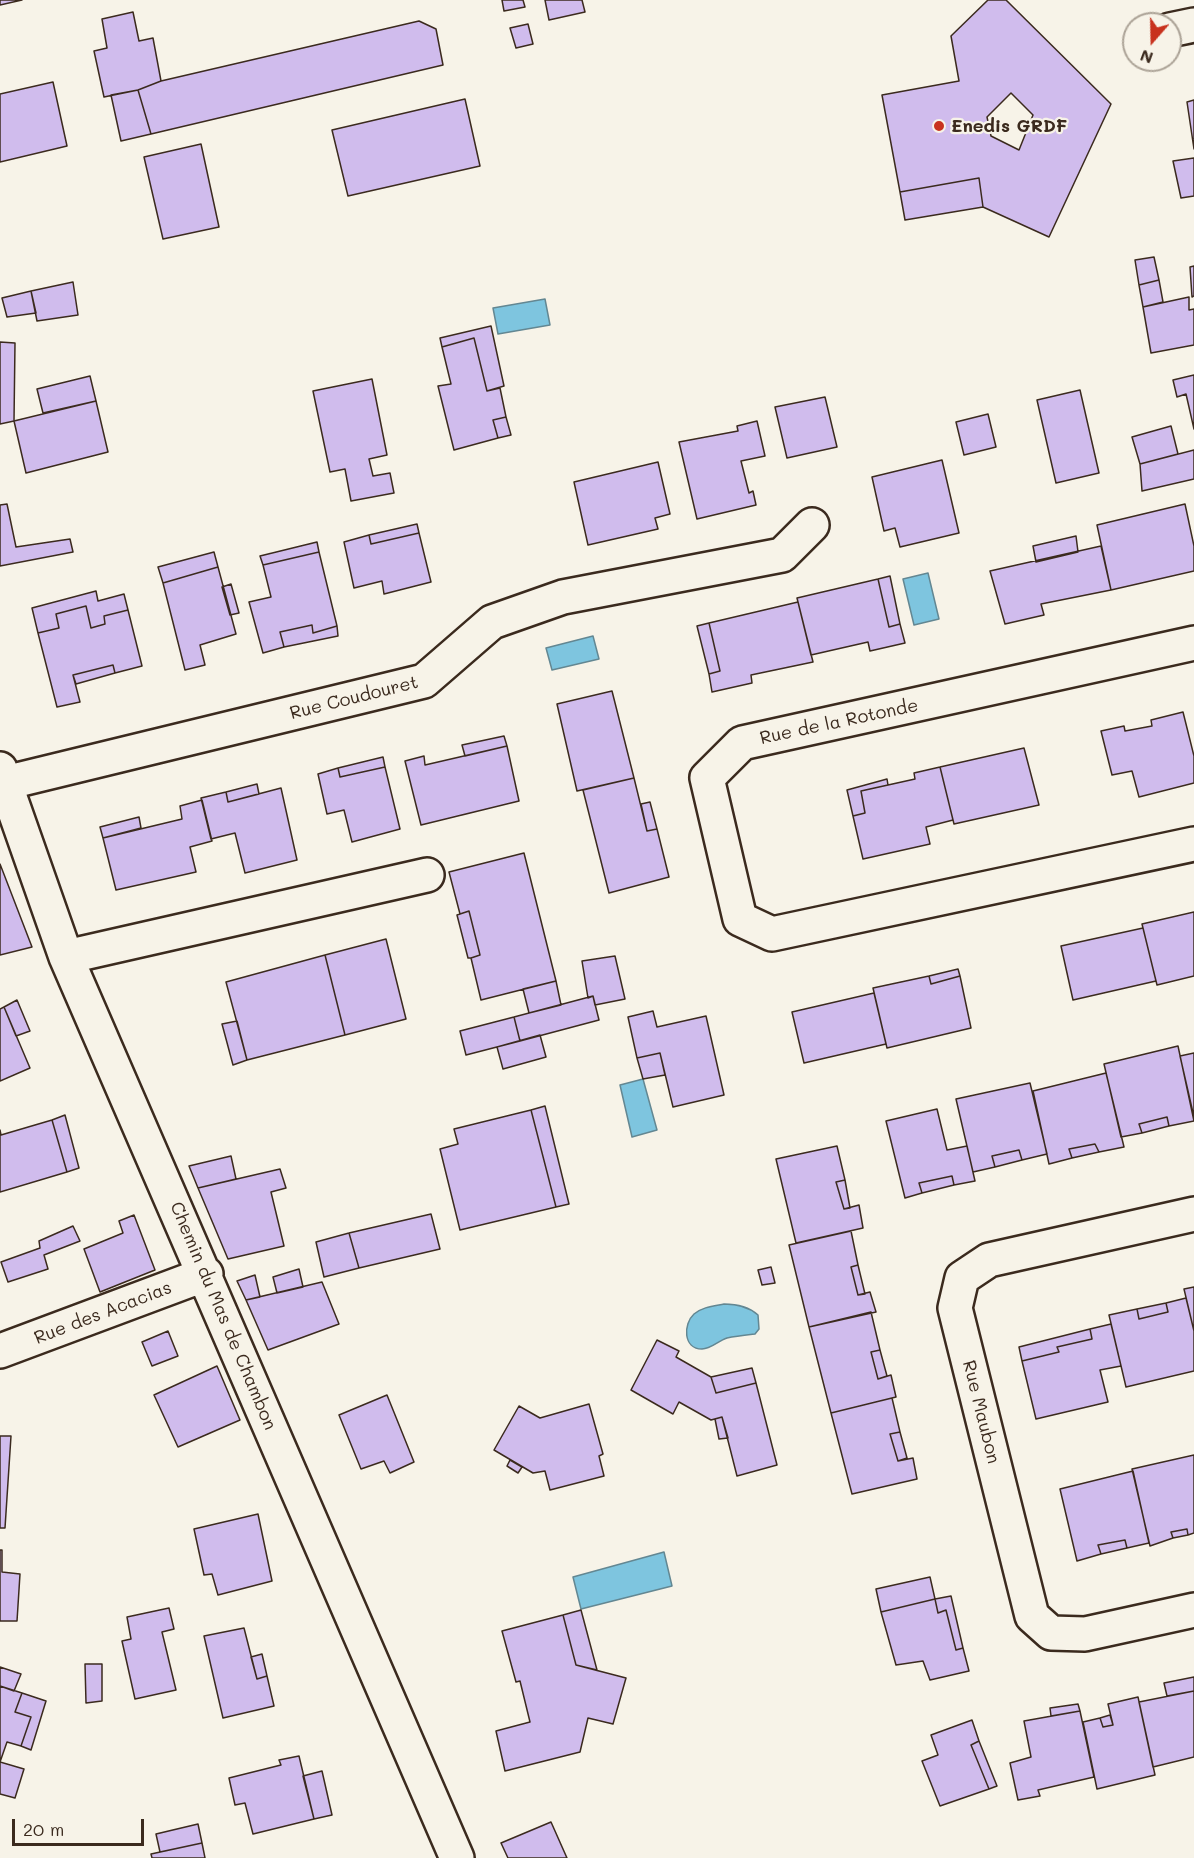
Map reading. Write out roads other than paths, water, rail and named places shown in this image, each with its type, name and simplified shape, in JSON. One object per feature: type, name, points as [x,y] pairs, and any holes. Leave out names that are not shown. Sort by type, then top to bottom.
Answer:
[{"type":"street","name":"Rue Coudouret","points":[[3,776],[424,681],[492,622],[563,597],[782,555],[812,525]]},
{"type":"street","name":"Rue de la Rotonde","points":[[1194,643],[742,743],[707,778],[740,919],[772,934],[1194,844]]},
{"type":"street","name":"Chemin du Mas de Chambon","points":[[3,776],[66,957],[206,1274],[457,1858]]},
{"type":"street","points":[[66,957],[427,875]]},
{"type":"street","name":"Rue Maubon","points":[[1194,1215],[988,1260],[962,1278],[955,1308],[1032,1616],[1050,1633],[1085,1634],[1194,1610]]},
{"type":"street","name":"Rue des Acacias","points":[[0,1351],[206,1274]]},
{"type":"water","points":[[545,299],[550,325],[498,334],[493,308]]},
{"type":"water","points":[[928,573],[939,619],[914,625],[903,579]]},
{"type":"water","points":[[593,636],[599,659],[552,670],[546,648]]},
{"type":"water","points":[[643,1079],[657,1130],[632,1137],[620,1085]]},
{"type":"water","points":[[724,1304],[750,1309],[758,1315],[759,1329],[755,1334],[727,1338],[705,1349],[691,1345],[687,1335],[690,1318],[708,1307]]},
{"type":"water","points":[[664,1552],[672,1586],[581,1609],[573,1577]]},
{"type":"place","name":"Enedis GRDF","points":[[939,126]]}]
